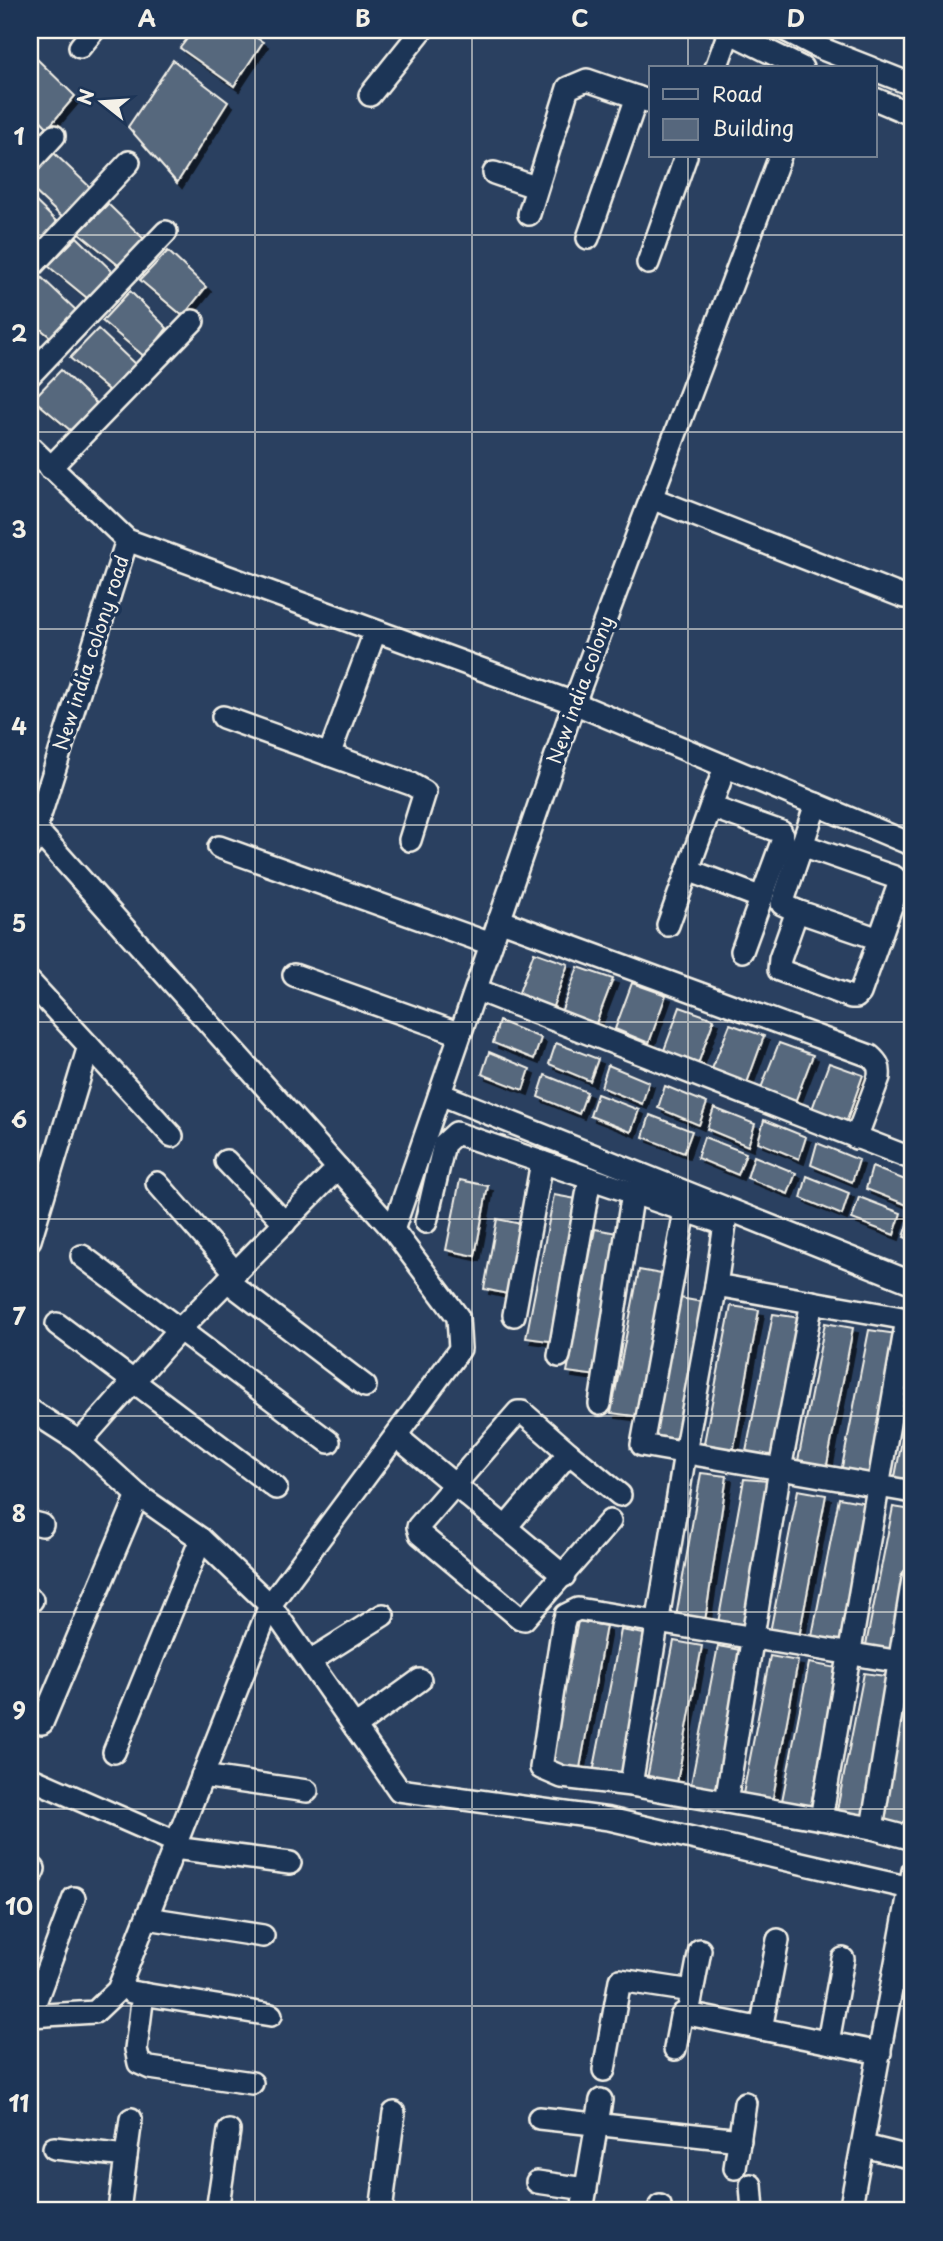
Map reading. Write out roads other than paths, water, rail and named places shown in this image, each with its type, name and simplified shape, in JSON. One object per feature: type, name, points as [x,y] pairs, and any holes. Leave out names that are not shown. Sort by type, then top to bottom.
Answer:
[{"type":"street","points":[[80,47],[93,30]]},
{"type":"street","points":[[370,95],[422,30]]},
{"type":"street","points":[[785,30],[820,49],[865,66]]},
{"type":"street","points":[[717,66],[727,31],[798,66]]},
{"type":"street","points":[[876,70],[913,85]]},
{"type":"street","points":[[528,214],[568,88],[587,80],[644,100],[588,238]]},
{"type":"street","points":[[876,99],[913,115]]},
{"type":"street","points":[[30,162],[54,135]]},
{"type":"street","points":[[648,263],[685,158]]},
{"type":"street","name":"New india colony","points":[[393,1230],[574,703],[779,158]]},
{"type":"street","points":[[30,268],[128,162]]},
{"type":"street","points":[[494,173],[535,187]]},
{"type":"street","points":[[30,375],[166,232]]},
{"type":"street","points":[[50,468],[194,321]]},
{"type":"street","points":[[30,447],[127,540],[574,703],[913,845]]},
{"type":"street","points":[[651,498],[904,597]]},
{"type":"street","name":"New india colony road","points":[[33,838],[127,540]]},
{"type":"street","points":[[329,755],[375,632]]},
{"type":"street","points":[[223,717],[411,784],[425,792],[410,840]]},
{"type":"street","points":[[668,925],[725,766]]},
{"type":"street","points":[[816,804],[782,901],[783,905],[879,939]]},
{"type":"street","points":[[711,807],[783,834],[742,951]]},
{"type":"street","points":[[33,838],[393,1230],[458,1317],[460,1349],[271,1605],[118,1990],[94,2012],[30,2015],[74,1898]]},
{"type":"street","points":[[797,911],[780,959],[779,970],[856,997],[860,993],[898,887],[897,880],[802,845]]},
{"type":"street","points":[[219,848],[491,944]]},
{"type":"street","points":[[688,870],[762,898]]},
{"type":"street","points":[[499,920],[870,1056],[880,1069],[879,1077],[856,1138]]},
{"type":"street","points":[[294,975],[460,1034]]},
{"type":"street","points":[[30,982],[172,1136]]},
{"type":"street","points":[[477,990],[913,1159]]},
{"type":"street","points":[[30,1240],[89,1046]]},
{"type":"street","points":[[440,1094],[913,1283]]},
{"type":"street","points":[[426,1222],[444,1144],[456,1133],[725,1224],[631,1785]]},
{"type":"street","points":[[226,1161],[285,1223]]},
{"type":"street","points":[[514,1315],[542,1162]]},
{"type":"street","points":[[80,1443],[180,1329],[338,1168]]},
{"type":"street","points":[[559,1356],[590,1178]]},
{"type":"street","points":[[158,1183],[231,1277],[365,1386]]},
{"type":"street","points":[[600,1404],[633,1192]]},
{"type":"street","points":[[685,1211],[642,1445],[913,1492]]},
{"type":"street","points":[[82,1256],[329,1442]]},
{"type":"street","points":[[716,1286],[910,1320],[877,1486],[821,1819]]},
{"type":"street","points":[[726,1802],[751,1637],[812,1302]]},
{"type":"street","points":[[57,1324],[276,1488]]},
{"type":"street","points":[[30,1410],[80,1443],[138,1495],[201,1539],[271,1605],[399,1790],[609,1819],[912,1879],[903,1983],[880,2053],[850,2211]]},
{"type":"street","points":[[610,1521],[524,1619],[417,1531],[454,1484],[518,1412],[526,1414],[620,1495]]},
{"type":"street","points":[[396,1436],[564,1576]]},
{"type":"street","points":[[506,1527],[569,1453]]},
{"type":"street","points":[[42,1723],[138,1495]]},
{"type":"street","points":[[114,1752],[201,1539]]},
{"type":"street","points":[[872,1828],[906,1663],[913,1580]]},
{"type":"street","points":[[906,1663],[578,1609],[566,1615],[563,1625],[541,1768],[562,1777],[631,1785],[872,1828],[906,1837],[913,1830]]},
{"type":"street","points":[[310,1661],[383,1615]]},
{"type":"street","points":[[355,1727],[420,1680]]},
{"type":"street","points":[[202,1776],[307,1791]]},
{"type":"street","points":[[30,1777],[175,1845],[290,1863]]},
{"type":"street","points":[[147,1918],[263,1936]]},
{"type":"street","points":[[761,2029],[778,1940]]},
{"type":"street","points":[[688,2014],[701,1951]]},
{"type":"street","points":[[828,2042],[843,1959]]},
{"type":"street","points":[[604,2070],[620,1980],[692,1991]]},
{"type":"street","points":[[118,1990],[271,2015]]},
{"type":"street","points":[[143,1994],[136,2049],[139,2063],[150,2068],[252,2083]]},
{"type":"street","points":[[675,2049],[681,2017],[685,2013],[880,2053]]},
{"type":"street","points":[[582,2211],[601,2100]]},
{"type":"street","points":[[735,2168],[745,2103]]},
{"type":"street","points":[[381,2211],[394,2113]]},
{"type":"street","points":[[539,2118],[740,2140]]},
{"type":"street","points":[[119,2211],[131,2119]]},
{"type":"street","points":[[217,2211],[229,2131]]},
{"type":"street","points":[[863,2146],[913,2158]]},
{"type":"street","points":[[54,2148],[126,2156]]},
{"type":"street","points":[[537,2182],[586,2189]]},
{"type":"street","points":[[751,2185],[753,2211]]}]
